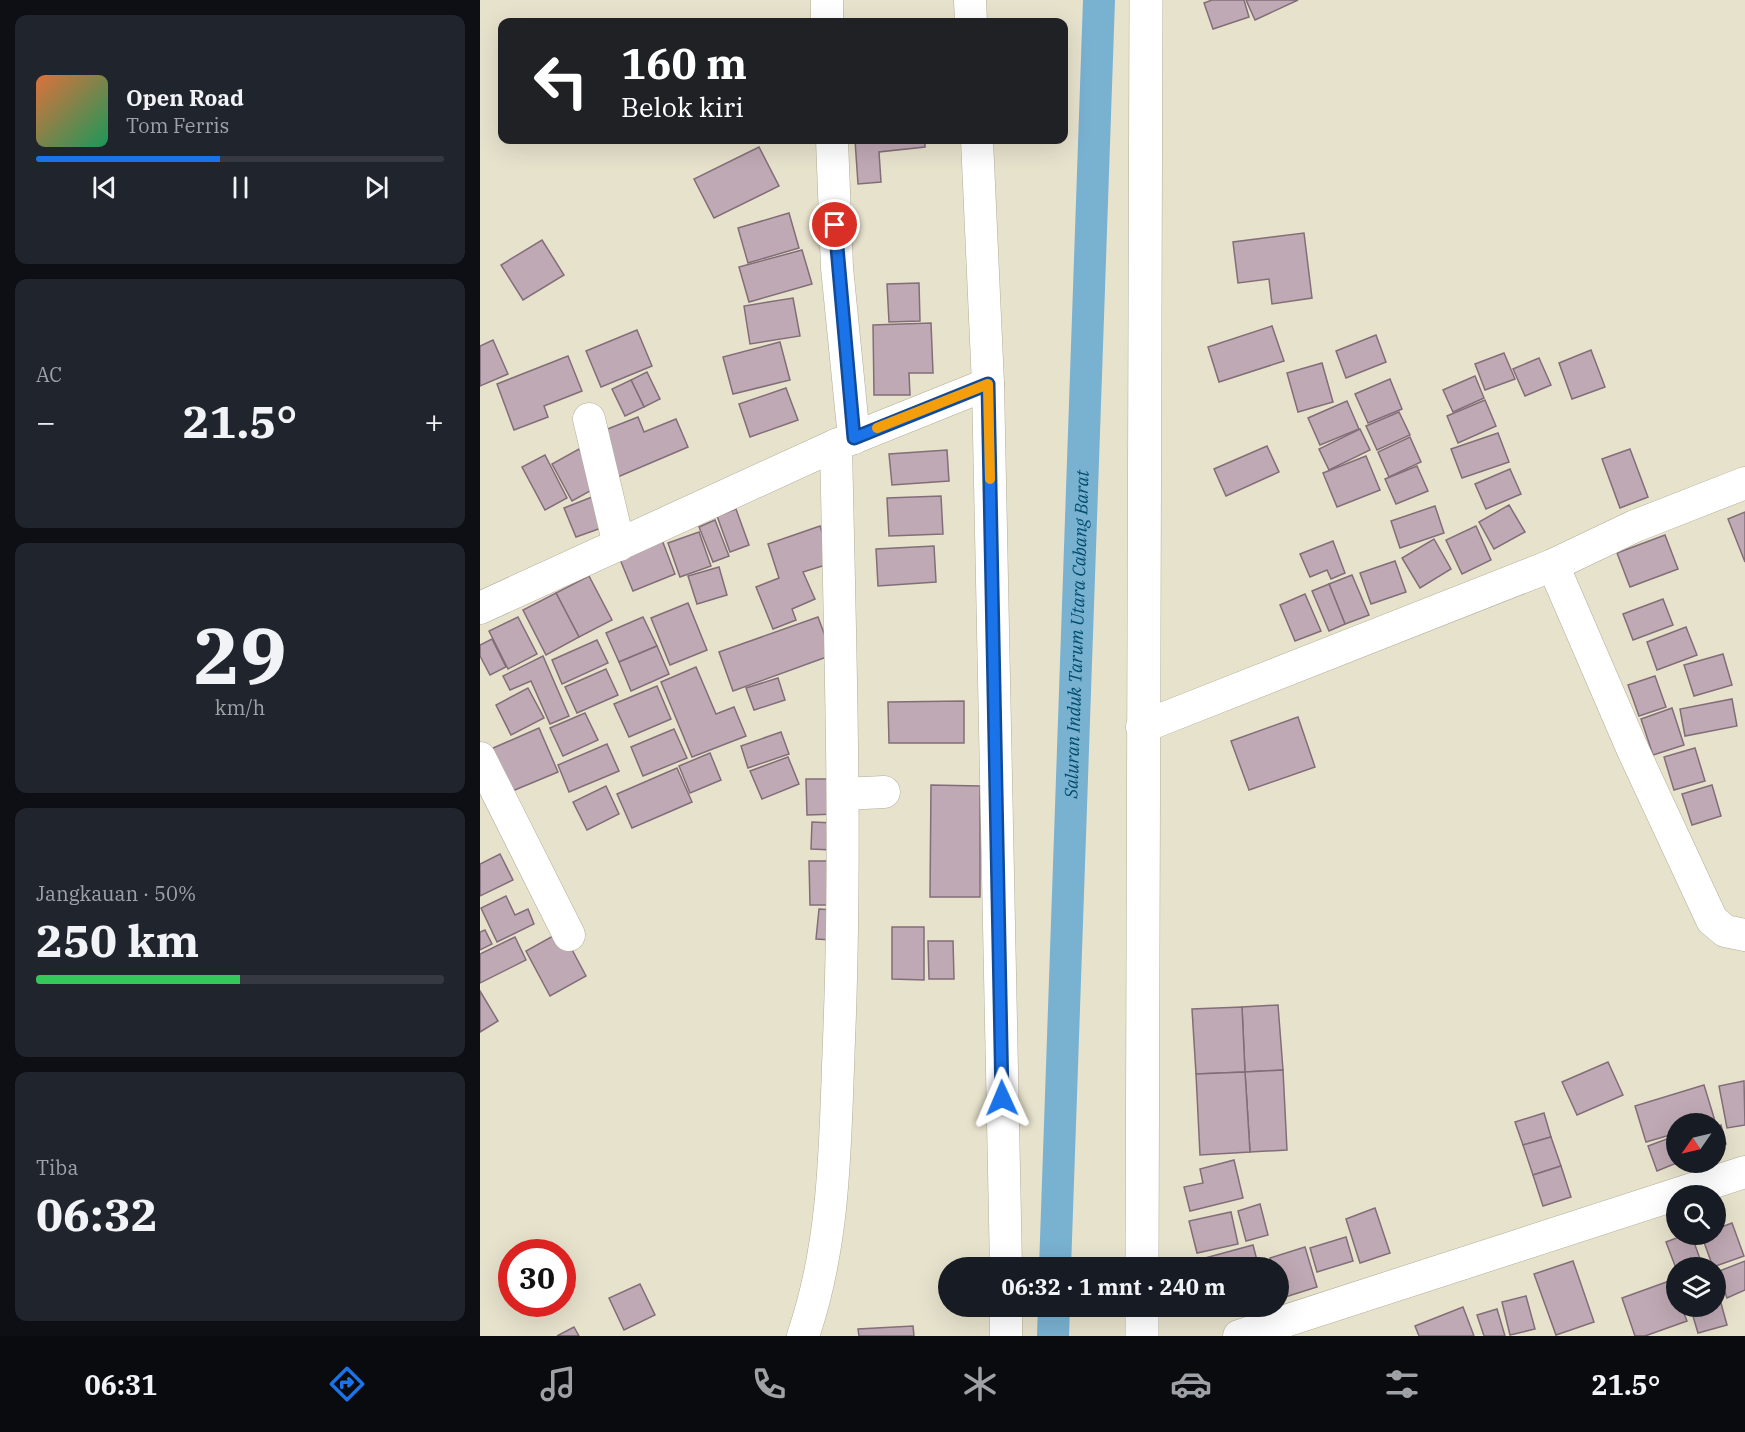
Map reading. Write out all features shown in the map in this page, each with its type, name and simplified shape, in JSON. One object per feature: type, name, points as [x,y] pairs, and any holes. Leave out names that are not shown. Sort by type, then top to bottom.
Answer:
[{"type":"main road","points":[[1142,1257],[1146,0]]},
{"type":"main road","points":[[1142,1317],[1142,1336]]},
{"type":"street","points":[[827,0],[827,18]]},
{"type":"street","points":[[970,0],[971,18]]},
{"type":"street","points":[[803,1336],[827,1246],[833,1201],[844,900],[862,793],[832,144]]},
{"type":"street","points":[[977,144],[988,384],[1005,1257]]},
{"type":"street","points":[[480,608],[845,441],[988,384]]},
{"type":"street","points":[[589,419],[619,545]]},
{"type":"street","points":[[1142,727],[1553,565],[1635,526],[1745,483]]},
{"type":"street","points":[[1553,565],[1632,748],[1712,920],[1725,931],[1745,935]]},
{"type":"street","points":[[480,758],[569,935]]},
{"type":"street","points":[[1239,1336],[1745,1172]]},
{"type":"street","points":[[1006,1317],[1006,1336]]},
{"type":"building","points":[[1212,0],[1244,0],[1249,17],[1213,29],[1204,3]]},
{"type":"building","points":[[1246,0],[1298,0],[1255,20]]},
{"type":"building","points":[[855,144],[925,144],[925,147],[879,152],[881,182],[858,184]]},
{"type":"building","points":[[759,147],[779,186],[714,218],[694,179]]},
{"type":"building","points":[[789,213],[799,248],[748,263],[738,228]]},
{"type":"building","points":[[1304,233],[1312,298],[1272,304],[1269,279],[1238,283],[1233,242]]},
{"type":"building","points":[[542,240],[564,275],[523,300],[501,265]]},
{"type":"building","points":[[802,250],[812,284],[749,302],[739,267]]},
{"type":"building","points":[[919,283],[920,321],[889,322],[887,284]]},
{"type":"building","points":[[793,298],[800,336],[750,344],[744,306]]},
{"type":"building","points":[[931,323],[933,373],[909,373],[910,395],[874,395],[873,325]]},
{"type":"building","points":[[1272,326],[1284,361],[1219,382],[1208,347]]},
{"type":"building","points":[[637,330],[652,366],[601,387],[586,351]]},
{"type":"building","points":[[1376,335],[1386,362],[1346,378],[1336,351]]},
{"type":"building","points":[[493,340],[508,374],[480,386],[480,346]]},
{"type":"building","points":[[780,342],[790,380],[733,394],[723,357]]},
{"type":"building","points":[[1591,350],[1605,387],[1572,399],[1559,363]]},
{"type":"building","points":[[1504,353],[1515,379],[1485,390],[1475,364]]},
{"type":"building","points":[[568,356],[582,391],[544,406],[548,417],[514,430],[497,384]]},
{"type":"building","points":[[1539,358],[1551,385],[1525,396],[1513,369]]},
{"type":"building","points":[[1322,363],[1333,402],[1298,412],[1287,373]]},
{"type":"building","points":[[647,372],[660,399],[644,407],[631,380]]},
{"type":"building","points":[[1475,376],[1484,398],[1453,412],[1443,390]]},
{"type":"building","points":[[1390,379],[1402,409],[1368,423],[1355,394]]},
{"type":"building","points":[[631,380],[644,407],[625,416],[612,389]]},
{"type":"building","points":[[786,388],[798,420],[750,437],[739,404]]},
{"type":"building","points":[[1485,400],[1496,426],[1458,443],[1447,416]]},
{"type":"building","points":[[1347,401],[1359,429],[1320,445],[1308,418]]},
{"type":"building","points":[[1399,412],[1410,435],[1377,450],[1366,426]]},
{"type":"building","points":[[638,417],[644,432],[676,419],[688,447],[613,479],[595,434]]},
{"type":"building","points":[[1360,429],[1370,450],[1329,470],[1319,449]]},
{"type":"building","points":[[1498,433],[1509,462],[1462,478],[1451,449]]},
{"type":"building","points":[[1410,437],[1421,462],[1389,477],[1378,452]]},
{"type":"building","points":[[1267,446],[1279,472],[1226,496],[1214,469]]},
{"type":"building","points":[[579,449],[599,486],[572,501],[552,464]]},
{"type":"building","points":[[1630,449],[1648,497],[1620,508],[1602,459]]},
{"type":"building","points":[[947,450],[949,481],[892,485],[889,454]]},
{"type":"building","points":[[545,455],[567,498],[545,510],[522,467]]},
{"type":"building","points":[[1366,456],[1380,490],[1337,507],[1323,473]]},
{"type":"building","points":[[1417,466],[1428,491],[1396,504],[1385,479]]},
{"type":"building","points":[[1510,469],[1521,494],[1486,509],[1475,484]]},
{"type":"building","points":[[941,496],[943,534],[889,536],[887,498]]},
{"type":"building","points":[[592,497],[604,527],[576,537],[564,508]]},
{"type":"building","points":[[1509,505],[1525,532],[1494,549],[1479,522]]},
{"type":"building","points":[[1435,506],[1444,533],[1400,548],[1391,521]]},
{"type":"building","points":[[736,509],[749,545],[730,552],[717,516]]},
{"type":"building","points":[[1745,512],[1745,562],[1728,519]]},
{"type":"building","points":[[715,520],[729,556],[713,562],[699,527]]},
{"type":"building","points":[[820,526],[832,563],[803,572],[815,599],[792,609],[796,620],[773,629],[756,587],[779,578],[768,544]]},
{"type":"building","points":[[1476,526],[1491,560],[1462,574],[1446,540]]},
{"type":"building","points":[[699,532],[711,566],[680,577],[668,543]]},
{"type":"building","points":[[1665,535],[1678,569],[1630,587],[1617,553]]},
{"type":"building","points":[[1434,539],[1451,569],[1420,588],[1402,558]]},
{"type":"building","points":[[662,540],[675,574],[633,591],[619,557]]},
{"type":"building","points":[[1333,541],[1345,573],[1331,579],[1327,570],[1310,577],[1300,554]]},
{"type":"building","points":[[934,546],[936,582],[878,586],[876,549]]},
{"type":"building","points":[[1395,561],[1406,592],[1371,604],[1360,573]]},
{"type":"building","points":[[719,567],[727,595],[697,604],[688,576]]},
{"type":"building","points":[[1352,575],[1369,615],[1345,624],[1329,584]]},
{"type":"building","points":[[589,576],[612,620],[579,637],[556,593]]},
{"type":"building","points":[[1329,584],[1345,624],[1329,631],[1312,591]]},
{"type":"building","points":[[556,593],[579,637],[546,655],[523,610]]},
{"type":"building","points":[[1305,594],[1321,631],[1295,641],[1280,605]]},
{"type":"building","points":[[1663,599],[1673,625],[1633,640],[1623,614]]},
{"type":"building","points":[[688,603],[707,650],[670,665],[651,618]]},
{"type":"building","points":[[518,617],[537,654],[508,669],[489,631]]},
{"type":"building","points":[[643,617],[657,646],[619,662],[606,633]]},
{"type":"building","points":[[818,617],[832,655],[733,691],[719,652]]},
{"type":"building","points":[[1686,627],[1697,655],[1657,670],[1647,642]]},
{"type":"building","points":[[492,639],[506,667],[490,675],[480,656],[480,645]]},
{"type":"building","points":[[597,640],[608,663],[562,684],[552,660]]},
{"type":"building","points":[[657,646],[669,674],[631,691],[619,662]]},
{"type":"building","points":[[1723,654],[1732,685],[1694,696],[1684,665]]},
{"type":"building","points":[[543,656],[569,716],[550,724],[531,681],[510,690],[503,676]]},
{"type":"building","points":[[696,667],[716,714],[734,707],[746,736],[692,757],[661,682]]},
{"type":"building","points":[[606,669],[618,695],[577,713],[565,687]]},
{"type":"building","points":[[1655,676],[1666,707],[1639,716],[1628,685]]},
{"type":"building","points":[[778,678],[785,700],[754,710],[746,688]]},
{"type":"building","points":[[657,686],[671,719],[629,737],[614,704]]},
{"type":"building","points":[[528,688],[544,718],[511,735],[496,705]]},
{"type":"building","points":[[1732,699],[1737,726],[1685,736],[1680,709]]},
{"type":"building","points":[[964,701],[964,743],[889,743],[888,702]]},
{"type":"building","points":[[1672,708],[1684,745],[1653,755],[1641,719]]},
{"type":"building","points":[[585,713],[598,740],[563,756],[550,728]]},
{"type":"building","points":[[1298,717],[1315,767],[1249,790],[1231,741]]},
{"type":"building","points":[[539,728],[558,772],[510,792],[491,749]]},
{"type":"building","points":[[674,729],[687,758],[643,776],[631,747]]},
{"type":"building","points":[[781,732],[789,754],[748,768],[741,746]]},
{"type":"building","points":[[607,744],[619,771],[569,792],[558,765]]},
{"type":"building","points":[[1695,748],[1705,781],[1674,790],[1664,757]]},
{"type":"building","points":[[710,753],[721,780],[690,793],[679,766]]},
{"type":"building","points":[[788,757],[799,784],[762,799],[750,771]]},
{"type":"building","points":[[677,768],[692,802],[632,828],[617,794]]},
{"type":"building","points":[[806,779],[837,779],[838,814],[807,815]]},
{"type":"building","points":[[931,785],[980,786],[980,897],[930,897]]},
{"type":"building","points":[[1712,785],[1721,816],[1692,825],[1682,794]]},
{"type":"building","points":[[606,786],[619,814],[587,830],[573,802]]},
{"type":"building","points":[[812,822],[834,823],[833,850],[811,849]]},
{"type":"building","points":[[500,854],[513,880],[480,896],[480,864]]},
{"type":"building","points":[[809,861],[837,861],[838,905],[810,905]]},
{"type":"building","points":[[506,896],[515,915],[528,909],[534,924],[497,942],[481,908]]},
{"type":"building","points":[[819,909],[834,910],[832,940],[816,939]]},
{"type":"building","points":[[892,927],[924,927],[924,980],[892,979]]},
{"type":"building","points":[[485,930],[492,944],[480,950],[480,932]]},
{"type":"building","points":[[562,931],[586,976],[550,996],[526,951]]},
{"type":"building","points":[[515,937],[526,960],[480,983],[480,954]]},
{"type":"building","points":[[928,941],[953,941],[954,979],[929,979]]},
{"type":"building","points":[[480,991],[498,1021],[480,1032]]},
{"type":"building","points":[[1278,1005],[1283,1070],[1245,1072],[1242,1007]]},
{"type":"building","points":[[1242,1007],[1245,1072],[1196,1074],[1192,1009]]},
{"type":"building","points":[[1608,1062],[1623,1095],[1577,1115],[1562,1082]]},
{"type":"building","points":[[1283,1070],[1287,1150],[1250,1152],[1245,1072]]},
{"type":"building","points":[[1245,1072],[1250,1152],[1200,1155],[1196,1074]]},
{"type":"building","points":[[1744,1081],[1745,1125],[1727,1128],[1726,1113],[1719,1086]]},
{"type":"building","points":[[1704,1085],[1713,1113],[1666,1113],[1666,1136],[1646,1142],[1635,1106]]},
{"type":"building","points":[[1544,1113],[1551,1137],[1523,1145],[1515,1122]]},
{"type":"building","points":[[1551,1137],[1561,1166],[1533,1175],[1523,1145]]},
{"type":"building","points":[[1666,1139],[1666,1167],[1657,1171],[1648,1146]]},
{"type":"building","points":[[1234,1160],[1243,1198],[1190,1211],[1184,1187],[1203,1183],[1200,1169]]},
{"type":"building","points":[[1561,1166],[1571,1197],[1543,1206],[1533,1175]]},
{"type":"building","points":[[1260,1204],[1268,1235],[1246,1241],[1238,1211]]},
{"type":"building","points":[[1375,1208],[1390,1253],[1360,1263],[1346,1219]]},
{"type":"building","points":[[1231,1212],[1238,1244],[1197,1253],[1189,1221]]},
{"type":"building","points":[[1732,1223],[1744,1256],[1726,1262],[1726,1257],[1709,1257],[1705,1245],[1726,1245],[1726,1225]]},
{"type":"building","points":[[1346,1237],[1353,1261],[1317,1272],[1310,1248]]},
{"type":"building","points":[[1253,1245],[1256,1257],[1209,1257]]},
{"type":"building","points":[[1667,1245],[1695,1245],[1699,1257],[1672,1257]]},
{"type":"building","points":[[1305,1247],[1317,1287],[1289,1296],[1289,1257],[1273,1257]]},
{"type":"building","points":[[1573,1261],[1594,1322],[1556,1335],[1534,1274]]},
{"type":"building","points":[[1745,1261],[1745,1290],[1727,1298],[1726,1295],[1726,1268]]},
{"type":"building","points":[[1666,1282],[1666,1317],[1685,1317],[1687,1321],[1645,1336],[1635,1336],[1622,1298]]},
{"type":"building","points":[[640,1284],[655,1315],[624,1330],[609,1298]]},
{"type":"building","points":[[1526,1296],[1535,1329],[1510,1335],[1502,1302]]},
{"type":"building","points":[[1463,1307],[1474,1336],[1419,1336],[1415,1326]]},
{"type":"building","points":[[1497,1309],[1505,1336],[1484,1336],[1477,1315]]},
{"type":"building","points":[[1693,1317],[1725,1317],[1727,1325],[1698,1333]]},
{"type":"building","points":[[913,1326],[914,1336],[859,1336],[858,1329]]},
{"type":"building","points":[[574,1327],[579,1336],[557,1336]]},
{"type":"waterway","name":"Saluran Induk Tarum Utara Cabang Barat","points":[[1055,1257],[1099,0]]},
{"type":"waterway","name":"Saluran Induk Tarum Utara Cabang Barat","points":[[1053,1336],[1054,1317]]},
{"type":"slow traffic","points":[[877,428],[988,384],[990,479]]},
{"type":"route","points":[[835,225],[837,268],[854,438],[988,384],[1002,1098]]}]
